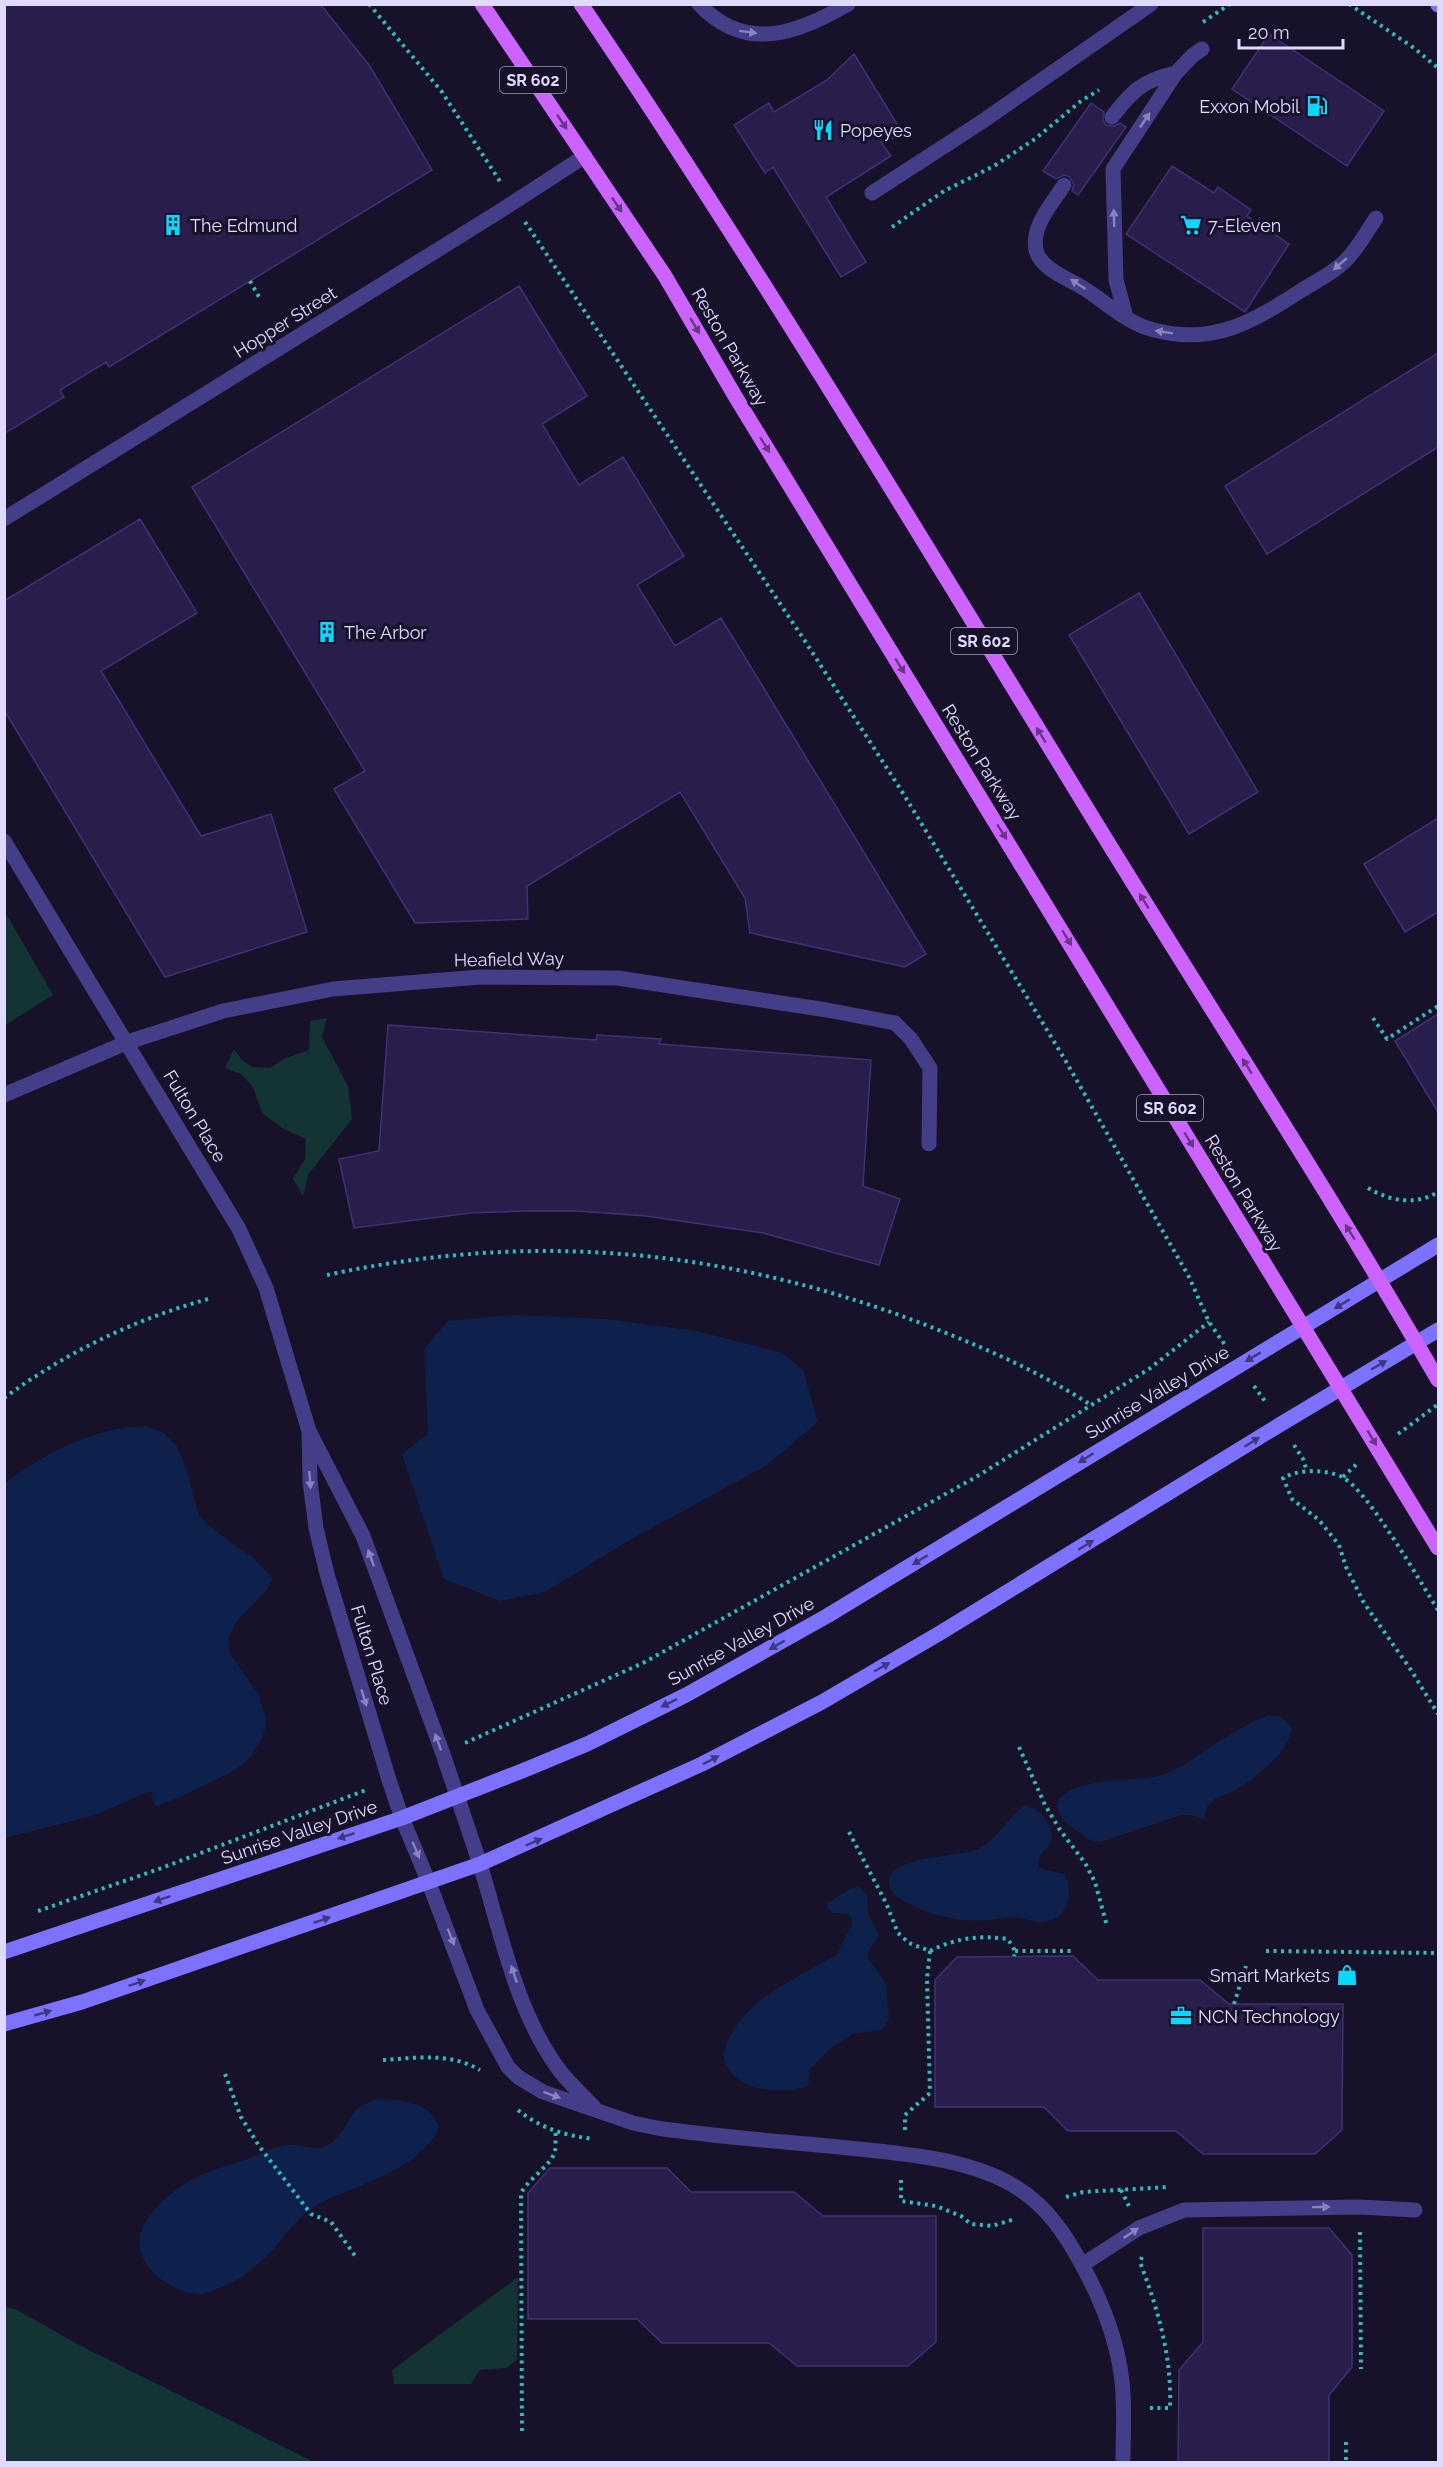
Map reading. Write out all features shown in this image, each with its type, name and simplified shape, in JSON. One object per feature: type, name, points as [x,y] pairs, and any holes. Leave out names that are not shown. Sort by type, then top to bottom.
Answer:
[{"type":"main road","name":"Reston Parkway","points":[[482,4],[665,276],[735,396],[1303,1328],[1342,1387],[1438,1548]]},
{"type":"main road","name":"SR 602","points":[[581,4],[746,254],[1093,819],[1381,1281],[1438,1380]]},
{"type":"main road","name":"Sunrise Valley Drive","points":[[4,1952],[402,1818],[587,1744],[742,1665],[881,1584],[1438,1245]]},
{"type":"main road","points":[[4,2024],[82,2002],[429,1883],[480,1864],[647,1791],[822,1702],[1036,1575],[1438,1330]]},
{"type":"street","points":[[699,4],[711,18],[725,27],[741,32],[771,35],[791,32],[825,18],[848,4]]},
{"type":"street","points":[[872,193],[980,123],[1151,4]]},
{"type":"street","points":[[1126,317],[1117,291],[1113,169],[1176,73],[1202,49]]},
{"type":"street","points":[[1112,117],[1128,96],[1146,81],[1176,73]]},
{"type":"street","name":"Hopper Street","points":[[4,519],[585,156]]},
{"type":"street","points":[[1064,185],[1040,222],[1035,243],[1036,253],[1053,270],[1080,285],[1126,317],[1145,327],[1168,333],[1203,334],[1239,327],[1269,311],[1344,262],[1376,218]]},
{"type":"street","name":"Fulton Place","points":[[4,841],[128,1042],[239,1229],[266,1288],[309,1431],[363,1536],[457,1797],[519,1992],[534,2029],[556,2066],[597,2110]]},
{"type":"street","name":"Heafield Way","points":[[4,1095],[128,1042],[223,1011],[333,989],[480,977],[618,978],[827,1010],[895,1023],[911,1040],[930,1068],[929,1144]]},
{"type":"street","name":"Fulton Place","points":[[309,1431],[310,1481],[316,1528],[327,1574],[402,1818],[477,2010],[508,2067],[531,2086],[633,2123],[657,2128],[904,2154],[966,2167],[1000,2179],[1031,2198],[1054,2220],[1073,2246],[1092,2281],[1110,2328],[1122,2378],[1123,2463]]},
{"type":"street","points":[[1082,2265],[1139,2228],[1170,2215],[1193,2209],[1359,2206],[1415,2210]]},
{"type":"path","points":[[369,4],[442,92],[492,168]]},
{"type":"path","points":[[1197,27],[1230,4]]},
{"type":"path","points":[[1349,4],[1414,48],[1438,68]]},
{"type":"path","points":[[892,227],[944,191],[994,166],[1035,139],[1081,101],[1108,84]]},
{"type":"path","points":[[535,239],[803,638],[901,790],[1064,1058],[1184,1268],[1209,1322],[1281,1424],[1303,1459],[1307,1471]]},
{"type":"path","points":[[250,281],[259,297]]},
{"type":"path","points":[[1373,1018],[1387,1039],[1438,1006]]},
{"type":"path","points":[[1368,1188],[1381,1196],[1406,1201],[1437,1193],[1438,1202]]},
{"type":"path","points":[[327,1275],[415,1260],[485,1252],[556,1250],[676,1258],[718,1265],[839,1295],[902,1316],[1024,1366],[1058,1383],[1091,1405]]},
{"type":"path","points":[[4,1398],[53,1364],[82,1348],[147,1318],[208,1299]]},
{"type":"path","points":[[485,1733],[643,1664],[976,1477],[1149,1370],[1209,1322]]},
{"type":"path","points":[[1438,1610],[1402,1552],[1355,1488],[1343,1477],[1307,1471],[1289,1474],[1284,1478],[1292,1499],[1319,1520],[1339,1545],[1346,1567],[1364,1603],[1411,1670],[1438,1714]]},
{"type":"path","points":[[1019,1747],[1060,1830],[1085,1863],[1095,1882],[1107,1926]]},
{"type":"path","points":[[27,1915],[159,1869],[313,1810],[336,1804]]},
{"type":"path","points":[[849,1832],[886,1903],[898,1933],[909,1943],[930,1951],[961,1938],[977,1936],[1008,1939],[1015,1954],[1073,1951]]},
{"type":"path","points":[[930,1951],[927,1979],[930,2093]]},
{"type":"path","points":[[1266,1951],[1438,1953]]},
{"type":"path","points":[[1234,2004],[1246,1966]]},
{"type":"path","points":[[383,2060],[447,2057],[471,2065],[487,2076]]},
{"type":"path","points":[[225,2074],[241,2117],[259,2146],[310,2214],[331,2222],[356,2257]]},
{"type":"path","points":[[515,2107],[528,2117],[556,2131],[555,2151],[521,2193],[522,2431]]},
{"type":"path","points":[[901,2178],[900,2201],[936,2206],[961,2216],[971,2224],[992,2226]]},
{"type":"path","points":[[1071,2195],[1121,2190],[1147,2246],[1140,2262],[1162,2324],[1167,2355],[1170,2408],[1123,2408]]},
{"type":"path","points":[[1360,2229],[1361,2369]]},
{"type":"path","points":[[1346,2442],[1346,2463]]},
{"type":"green space","points":[[5,912],[53,995],[4,1025]]},
{"type":"green space","points":[[327,1018],[322,1037],[348,1086],[352,1119],[308,1175],[303,1197],[293,1178],[305,1159],[306,1139],[282,1128],[262,1113],[253,1087],[241,1074],[225,1068],[234,1049],[242,1060],[252,1067],[270,1068],[286,1058],[309,1050],[310,1021]]},
{"type":"green space","points":[[518,2277],[517,2360],[506,2368],[480,2370],[471,2384],[394,2384],[392,2370]]},
{"type":"green space","points":[[4,2306],[17,2310],[81,2346],[314,2462],[5,2462]]},
{"type":"water","points":[[514,1315],[606,1319],[697,1331],[782,1353],[803,1370],[818,1422],[767,1465],[628,1541],[545,1592],[500,1601],[444,1579],[402,1454],[428,1434],[424,1349],[448,1321]]},
{"type":"water","points":[[146,1426],[164,1433],[176,1445],[184,1462],[199,1515],[210,1527],[254,1559],[273,1578],[266,1591],[237,1621],[228,1638],[230,1654],[259,1695],[267,1723],[262,1738],[250,1757],[236,1770],[178,1798],[155,1806],[151,1791],[92,1816],[5,1838],[5,1483],[37,1462],[71,1444],[108,1431]]},
{"type":"water","points":[[1268,1715],[1279,1716],[1292,1727],[1285,1746],[1270,1764],[1250,1780],[1211,1802],[1206,1810],[1205,1819],[1181,1815],[1100,1842],[1090,1840],[1065,1823],[1057,1807],[1057,1802],[1077,1788],[1104,1781],[1146,1778],[1170,1772],[1235,1732]]},
{"type":"water","points":[[1024,1806],[1033,1808],[1044,1817],[1052,1835],[1039,1861],[1039,1868],[1064,1874],[1069,1890],[1064,1911],[1052,1920],[1040,1922],[1021,1918],[977,1921],[957,1919],[918,1908],[892,1892],[889,1882],[892,1873],[900,1867],[912,1862],[978,1849],[991,1840]]},
{"type":"water","points":[[859,1887],[867,1896],[868,1914],[879,1936],[868,1952],[868,1958],[886,1984],[889,2019],[882,2030],[852,2034],[831,2048],[810,2069],[808,2087],[769,2090],[745,2084],[728,2068],[723,2055],[730,2036],[754,2006],[769,1994],[837,1954],[850,1929],[852,1918],[848,1914],[833,1913],[827,1903],[852,1888]]},
{"type":"water","points":[[379,2099],[406,2101],[422,2107],[435,2118],[439,2127],[430,2142],[403,2165],[311,2209],[298,2220],[263,2260],[232,2282],[204,2294],[182,2291],[172,2286],[163,2281],[148,2266],[140,2248],[141,2232],[149,2216],[173,2192],[204,2174],[280,2146],[324,2147],[339,2136],[357,2110]]},
{"type":"building","name":"The Edmund","points":[[4,4],[320,4],[369,65],[432,170],[109,367],[106,362],[60,390],[64,397],[4,434]]},
{"type":"building","points":[[1269,34],[1384,111],[1347,166],[1232,89]]},
{"type":"building","points":[[854,54],[904,135],[881,142],[891,156],[826,197],[866,262],[841,277],[773,167],[765,173],[734,125],[769,103],[774,112],[827,80]]},
{"type":"building","points":[[1091,103],[1104,112],[1103,120],[1106,125],[1115,126],[1120,123],[1126,127],[1078,195],[1072,191],[1074,185],[1070,177],[1064,175],[1056,179],[1043,171]]},
{"type":"building","points":[[1172,166],[1214,193],[1218,187],[1251,210],[1247,216],[1289,244],[1245,312],[1126,234]]},
{"type":"building","name":"The Arbor","points":[[519,286],[587,396],[542,424],[579,485],[623,457],[684,556],[637,585],[675,646],[721,618],[926,954],[905,967],[750,933],[745,898],[680,792],[527,886],[528,919],[415,923],[334,789],[365,771],[192,487]]},
{"type":"building","points":[[1438,353],[1438,447],[1267,554],[1225,486]]},
{"type":"building","points":[[140,519],[197,613],[101,671],[201,836],[271,814],[307,932],[165,977],[4,710],[4,601]]},
{"type":"building","points":[[1139,593],[1258,792],[1189,834],[1069,635]]},
{"type":"building","points":[[1438,818],[1438,912],[1405,932],[1364,864]]},
{"type":"building","points":[[1438,1014],[1438,1112],[1395,1041]]},
{"type":"building","points":[[388,1025],[596,1040],[597,1035],[661,1039],[659,1044],[871,1060],[863,1186],[900,1199],[879,1265],[763,1233],[646,1216],[577,1211],[470,1213],[354,1228],[339,1159],[379,1151]]},
{"type":"building","points":[[1073,1956],[1098,1980],[1200,1980],[1229,2004],[1343,2004],[1342,2130],[1315,2154],[1203,2154],[1176,2131],[1068,2131],[1044,2107],[935,2107],[935,1980],[957,1957]]},
{"type":"building","points":[[550,2168],[667,2168],[691,2192],[794,2192],[823,2216],[936,2216],[936,2342],[908,2366],[797,2366],[769,2343],[662,2343],[637,2319],[528,2319],[528,2193]]},
{"type":"building","points":[[1203,2228],[1329,2228],[1352,2255],[1352,2367],[1329,2395],[1329,2463],[1178,2463],[1179,2370],[1203,2342]]},
{"type":"place","name":"Exxon Mobil","points":[[1317,106]]},
{"type":"place","name":"Popeyes","points":[[823,130]]},
{"type":"place","name":"The Edmund","points":[[173,225]]},
{"type":"place","name":"7-Eleven","points":[[1191,225]]},
{"type":"place","name":"The Arbor","points":[[327,632]]},
{"type":"place","name":"Smart Markets","points":[[1347,1975]]},
{"type":"place","name":"NCN Technology","points":[[1181,2016]]}]
